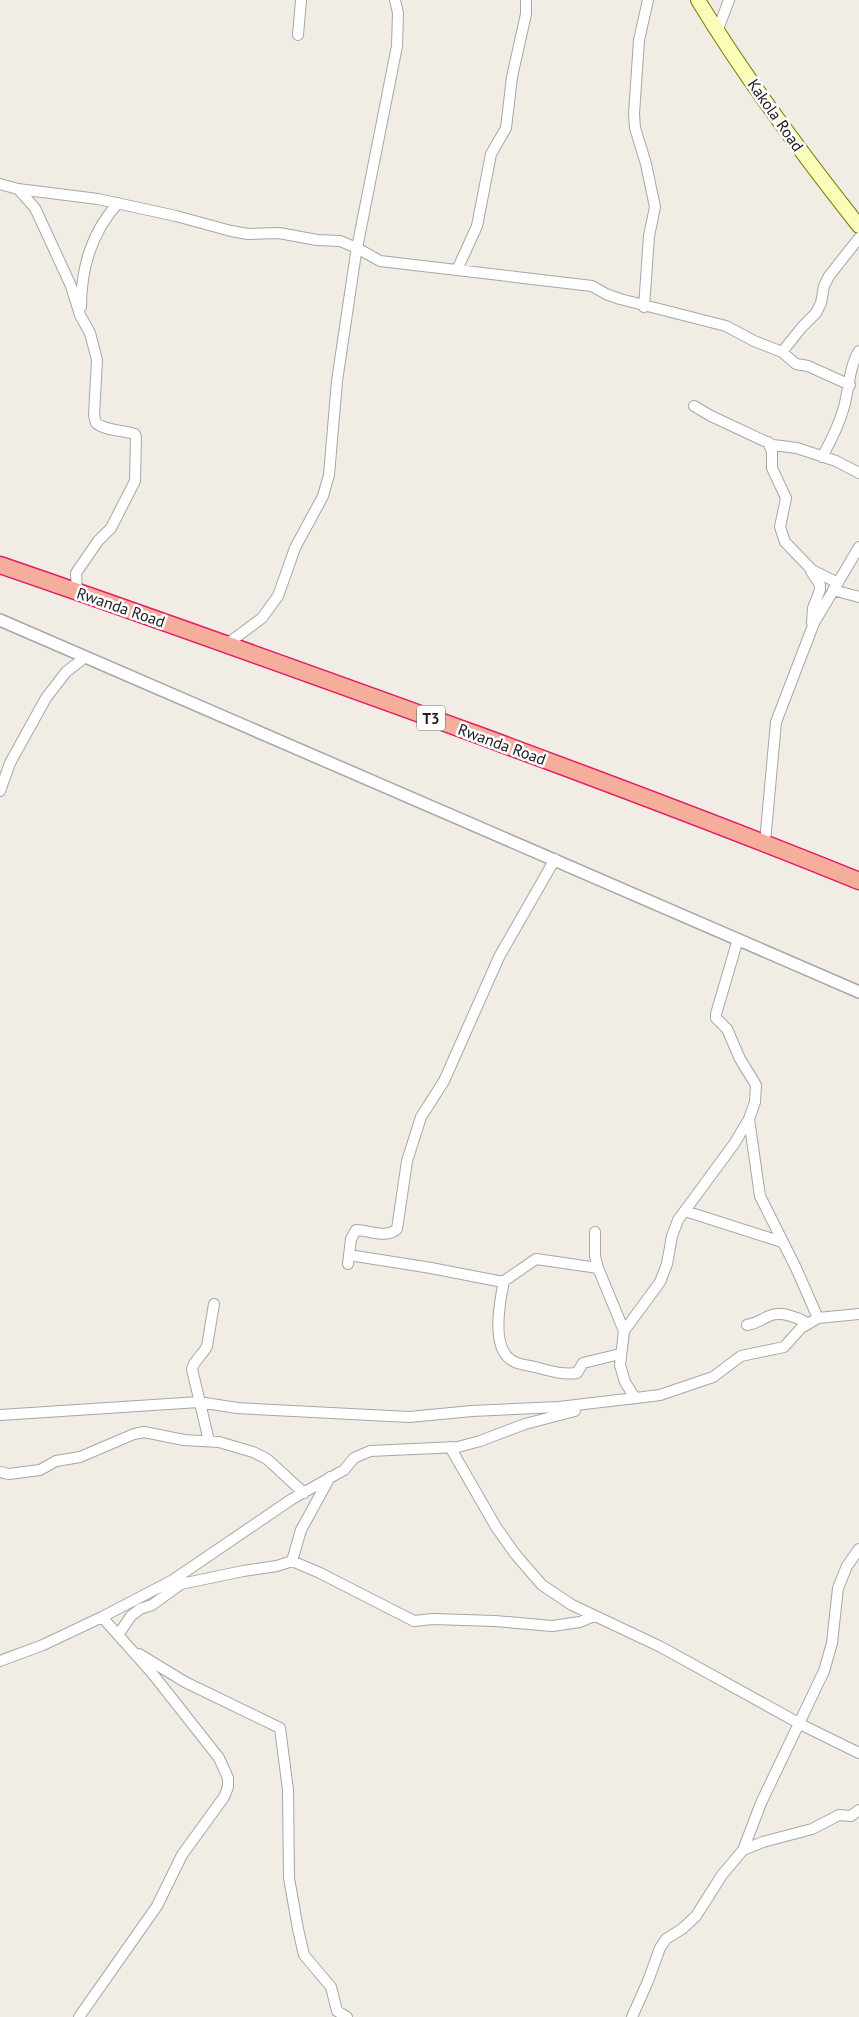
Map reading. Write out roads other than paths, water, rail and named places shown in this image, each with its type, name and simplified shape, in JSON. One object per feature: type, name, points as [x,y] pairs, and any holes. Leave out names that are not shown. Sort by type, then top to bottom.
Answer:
[{"type":"highway","name":"Rwanda Road","points":[[0,565],[227,644],[765,842],[859,881]]},
{"type":"main road","name":"Kakola Road","points":[[698,0],[717,32],[821,178],[859,226]]},
{"type":"street","points":[[298,35],[301,0]]},
{"type":"street","points":[[227,644],[262,618],[278,596],[295,548],[323,496],[329,475],[337,381],[357,248],[397,46],[398,13],[395,0]]},
{"type":"street","points":[[457,270],[477,226],[491,154],[506,128],[512,77],[526,14],[526,0]]},
{"type":"street","points":[[644,307],[649,236],[655,207],[646,164],[635,128],[634,114],[639,40],[648,0]]},
{"type":"street","points":[[717,32],[729,0]]},
{"type":"street","points":[[0,184],[18,189],[118,203],[176,216],[231,232],[248,234],[279,233],[348,243],[380,261],[592,286],[606,294],[644,307],[726,326],[754,341],[782,352],[796,364],[808,366],[850,385]]},
{"type":"street","points":[[18,189],[35,208],[71,286],[82,318],[90,333],[97,360],[95,422],[102,428],[136,435],[136,477],[111,528],[98,541],[76,573],[77,591]]},
{"type":"street","points":[[82,318],[81,286],[87,255],[98,230],[118,203]]},
{"type":"street","points":[[782,352],[816,313],[829,276],[859,238]]},
{"type":"street","points":[[822,457],[836,431],[850,385],[854,362],[859,351]]},
{"type":"street","points":[[694,406],[711,416],[768,442],[779,446],[798,448],[836,461],[859,473]]},
{"type":"street","points":[[768,442],[772,452],[772,468],[786,498],[782,513],[781,532],[785,542],[815,573],[835,587],[859,597]]},
{"type":"street","points":[[765,842],[776,722],[812,627],[859,546]]},
{"type":"street","points":[[808,566],[820,585],[813,608],[812,627]]},
{"type":"street","points":[[0,620],[859,992]]},
{"type":"street","points":[[0,791],[10,762],[46,698],[66,672],[84,658]]},
{"type":"street","points":[[555,859],[499,957],[444,1081],[421,1116],[407,1161],[397,1229],[386,1234],[356,1230],[353,1234],[348,1259],[431,1268],[492,1281],[504,1281],[536,1259],[598,1268]]},
{"type":"street","points":[[631,1398],[621,1373],[620,1354],[624,1331],[660,1282],[667,1264],[675,1227],[734,1144],[749,1120],[755,1102],[756,1085],[740,1059],[726,1030],[716,1018],[738,939]]},
{"type":"street","points":[[749,1120],[760,1196],[796,1268],[818,1318]]},
{"type":"street","points":[[685,1211],[782,1242]]},
{"type":"street","points":[[595,1232],[595,1256],[598,1268],[624,1331]]},
{"type":"street","points":[[504,1281],[498,1328],[501,1346],[509,1359],[520,1364],[565,1374],[577,1373],[583,1363],[620,1354]]},
{"type":"street","points":[[209,1441],[192,1365],[207,1346],[214,1304]]},
{"type":"street","points":[[747,1325],[759,1322],[769,1316],[780,1314],[798,1318],[807,1323]]},
{"type":"street","points":[[0,1415],[199,1402],[237,1408],[409,1417],[472,1411],[559,1407],[660,1395],[713,1377],[741,1356],[784,1347],[807,1323],[818,1318],[859,1314]]},
{"type":"street","points":[[0,1661],[43,1646],[173,1580],[292,1499],[344,1470],[354,1458],[370,1451],[450,1447],[480,1441],[509,1429],[631,1398]]},
{"type":"street","points":[[0,1472],[9,1474],[40,1470],[56,1461],[80,1457],[139,1432],[150,1432],[184,1440],[209,1441],[252,1452],[267,1459],[304,1493]]},
{"type":"street","points":[[450,1447],[467,1474],[482,1504],[516,1555],[542,1585],[572,1606],[661,1647],[799,1724],[859,1753]]},
{"type":"street","points":[[292,1561],[301,1530],[330,1477]]},
{"type":"street","points":[[632,2017],[660,1948],[666,1939],[682,1929],[696,1916],[722,1875],[743,1850],[760,1803],[817,1687],[832,1643],[838,1588],[849,1563],[859,1549]]},
{"type":"street","points":[[118,1635],[131,1616],[140,1609],[152,1605],[181,1584],[243,1570],[277,1566],[292,1561],[320,1573],[414,1621],[433,1619],[495,1621],[552,1626],[580,1622],[594,1616]]},
{"type":"street","points":[[80,2017],[157,1906],[182,1855],[224,1797],[228,1787],[226,1772],[219,1758],[130,1648],[102,1617]]},
{"type":"street","points":[[130,1648],[185,1682],[280,1728],[288,1790],[289,1878],[304,1955],[331,1987],[337,2011],[347,2017]]},
{"type":"street","points":[[743,1850],[763,1842],[812,1829],[839,1815],[851,1816],[859,1810]]}]
